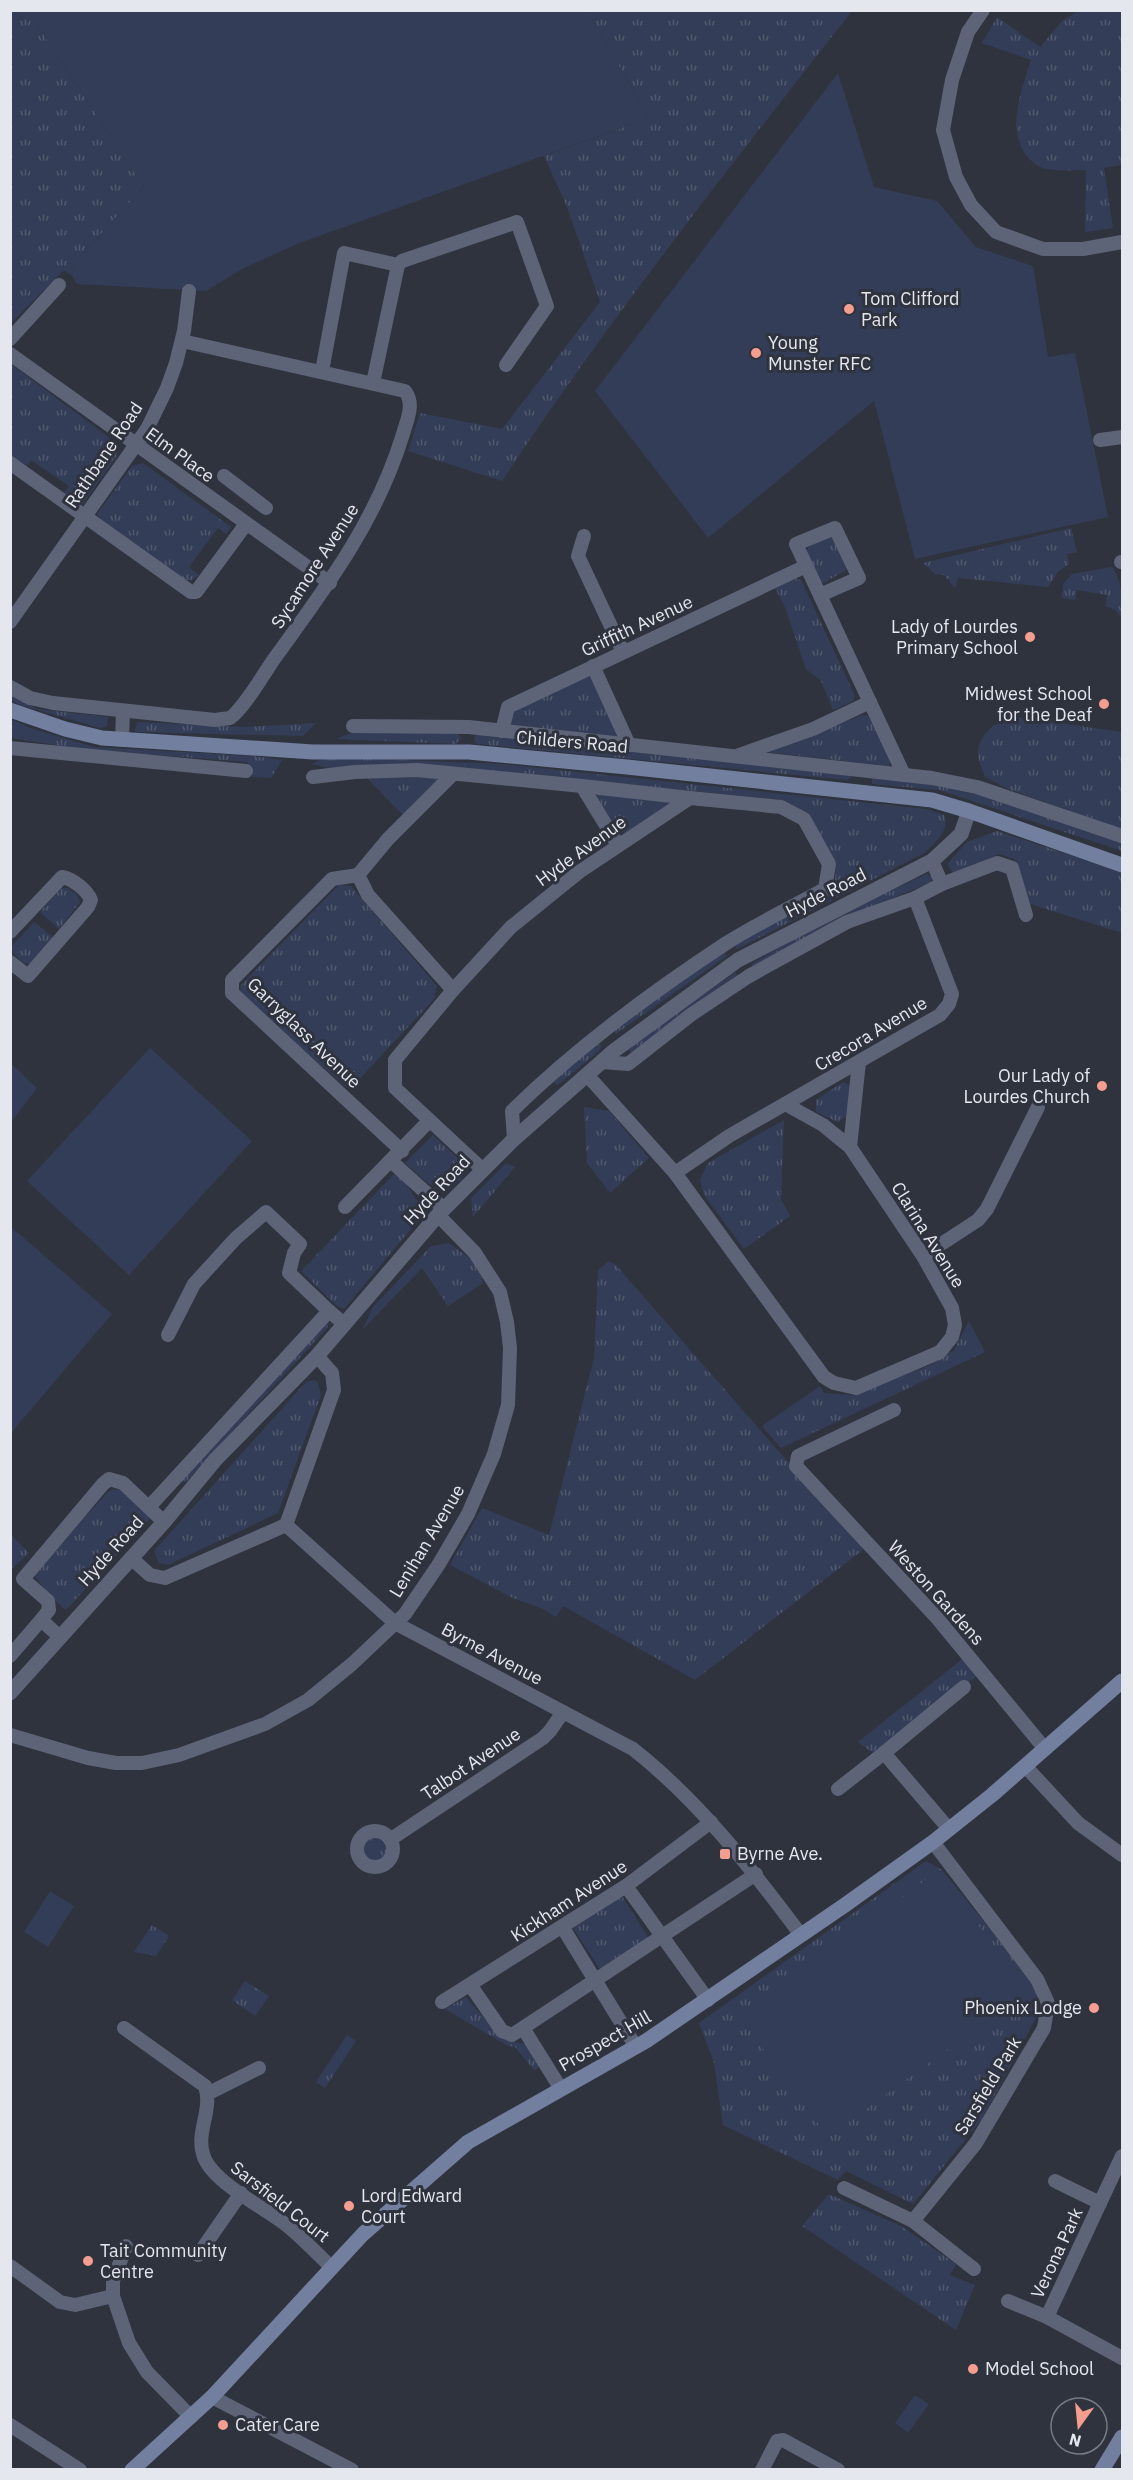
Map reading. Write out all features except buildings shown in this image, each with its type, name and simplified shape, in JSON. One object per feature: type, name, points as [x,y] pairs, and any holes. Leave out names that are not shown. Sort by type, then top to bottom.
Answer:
[{"type":"main road","name":"Childers Road","points":[[10,710],[65,729],[102,738],[122,740],[313,752],[469,752],[932,800],[1122,865]]},
{"type":"main road","name":"Prospect Hill","points":[[132,2469],[212,2397],[284,2322],[363,2234],[468,2142],[636,2048],[708,2001],[933,1842],[1026,1767],[1122,1681]]},
{"type":"main road","points":[[1102,2469],[1122,2437]]},
{"type":"street","points":[[983,10],[968,32],[952,80],[943,130],[956,177],[971,205],[996,232],[1043,249],[1083,249],[1122,242]]},
{"type":"street","points":[[373,383],[398,265],[402,261],[517,222],[547,306],[506,364]]},
{"type":"street","points":[[321,371],[344,254],[398,265]]},
{"type":"street","points":[[10,339],[59,285]]},
{"type":"street","name":"Rathbane Road","points":[[10,622],[136,445],[167,387],[182,341],[189,291]]},
{"type":"street","name":"Sycamore Avenue","points":[[10,687],[42,701],[215,720],[230,718],[330,583],[361,534],[387,481],[410,410],[410,399],[405,391],[182,341]]},
{"type":"street","name":"Elm Place","points":[[10,354],[330,583]]},
{"type":"street","points":[[1100,440],[1122,437]]},
{"type":"street","points":[[10,463],[191,592],[196,592],[246,524]]},
{"type":"street","points":[[224,476],[266,508]]},
{"type":"street","points":[[229,512],[243,491]]},
{"type":"street","points":[[820,595],[860,578],[835,528],[796,544],[804,567],[820,595],[904,775]]},
{"type":"street","points":[[584,536],[578,556],[623,652]]},
{"type":"street","name":"Griffith Avenue","points":[[502,731],[508,706],[804,567]]},
{"type":"street","points":[[593,666],[629,745]]},
{"type":"street","points":[[734,757],[813,729],[870,702]]},
{"type":"street","points":[[122,740],[123,711]]},
{"type":"street","points":[[353,726],[469,727],[904,775],[977,787],[1122,836]]},
{"type":"street","points":[[469,727],[469,752]]},
{"type":"street","points":[[10,748],[246,771]]},
{"type":"street","points":[[313,777],[355,772],[417,770],[782,807],[804,819],[829,864],[825,888],[726,944],[600,1033],[543,1080],[512,1111],[513,1139]]},
{"type":"street","points":[[859,792],[861,770]]},
{"type":"street","points":[[453,774],[388,839],[358,876],[368,895],[453,990]]},
{"type":"street","points":[[582,786],[618,845]]},
{"type":"street","name":"Hyde Avenue","points":[[482,1169],[428,1122],[395,1088],[395,1059],[453,990],[511,927],[579,872],[690,798]]},
{"type":"street","name":"Hyde Road","points":[[10,1693],[164,1522],[216,1459],[317,1356],[441,1212],[513,1139],[588,1076],[615,1050],[738,960],[932,861],[961,834],[969,811]]},
{"type":"street","points":[[932,861],[942,884]]},
{"type":"street","points":[[602,1062],[628,1064],[692,1014],[748,976],[847,922],[997,863],[1004,863],[1012,868],[1026,915]]},
{"type":"street","name":"Garryglass Avenue","points":[[358,876],[332,879],[232,980],[232,993],[402,1151]]},
{"type":"street","points":[[10,962],[27,976],[88,907],[91,900],[88,894],[69,878],[62,877],[13,924]]},
{"type":"street","name":"Crecora Avenue","points":[[787,1105],[940,1015],[949,1004],[952,994],[909,899],[892,880]]},
{"type":"street","points":[[726,944],[748,976]]},
{"type":"street","points":[[600,1033],[615,1050]]},
{"type":"street","points":[[850,1147],[859,1062]]},
{"type":"street","name":"Clarina Avenue","points":[[588,1076],[675,1173],[824,1377],[834,1383],[856,1388],[940,1353],[952,1337],[955,1325],[952,1308],[923,1256],[850,1147],[823,1125],[787,1105]]},
{"type":"street","points":[[543,1080],[559,1100]]},
{"type":"street","points":[[675,1173],[729,1136],[787,1105]]},
{"type":"street","points":[[923,1256],[978,1220],[987,1209],[1038,1107]]},
{"type":"street","points":[[345,1207],[392,1162],[428,1122]]},
{"type":"street","name":"Lenihan Avenue","points":[[10,1735],[88,1758],[116,1763],[142,1763],[169,1758],[265,1724],[287,1713],[331,1683],[405,1614],[439,1564],[468,1515],[494,1454],[507,1405],[510,1348],[507,1322],[500,1292],[475,1253],[441,1212],[392,1162]]},
{"type":"street","points":[[168,1335],[194,1284],[236,1238],[266,1212],[300,1244],[294,1253],[289,1273],[344,1324]]},
{"type":"street","points":[[149,1507],[329,1311]]},
{"type":"street","points":[[131,1558],[150,1575],[165,1578],[286,1525],[334,1390],[332,1373],[317,1356]]},
{"type":"street","name":"Weston Gardens","points":[[894,1410],[798,1456],[796,1466],[937,1618],[1045,1749]]},
{"type":"street","points":[[10,1656],[49,1610],[50,1604],[23,1579],[103,1484],[109,1479],[123,1483],[164,1522]]},
{"type":"street","name":"Byrne Avenue","points":[[286,1525],[395,1623],[633,1749],[666,1775],[756,1874],[801,1935]]},
{"type":"street","points":[[40,1620],[59,1636]]},
{"type":"street","points":[[838,1789],[964,1687]]},
{"type":"street","name":"Talbot Avenue","points":[[391,1839],[543,1738],[563,1712]]},
{"type":"street","points":[[884,1753],[949,1829]]},
{"type":"street","points":[[1026,1767],[1078,1823],[1122,1855]]},
{"type":"street","name":"Kickham Avenue","points":[[442,2002],[563,1928],[626,1886],[711,1822]]},
{"type":"street","name":"Sarsfield Park","points":[[913,2221],[976,2143],[1044,2028],[1048,2003],[1037,1979],[933,1842]]},
{"type":"street","points":[[471,1986],[502,2031],[512,2035],[756,1874]]},
{"type":"street","points":[[626,1886],[708,2001]]},
{"type":"street","points":[[563,1928],[636,2048]]},
{"type":"street","points":[[124,2028],[200,2080],[207,2094],[259,2068]]},
{"type":"street","points":[[523,2028],[561,2089]]},
{"type":"street","name":"Sarsfield Court","points":[[207,2094],[208,2109],[201,2138],[202,2153],[212,2171],[222,2181],[289,2228],[331,2267]]},
{"type":"street","name":"Verona Park","points":[[1047,2317],[1122,2156]]},
{"type":"street","name":"Verona Park","points":[[1055,2181],[1100,2203]]},
{"type":"street","points":[[844,2188],[913,2221],[974,2269]]},
{"type":"street","points":[[198,2255],[241,2193]]},
{"type":"street","points":[[126,2246],[113,2281],[113,2296],[129,2343],[147,2372],[191,2416]]},
{"type":"street","points":[[10,2266],[60,2302],[68,2305],[113,2296]]},
{"type":"street","points":[[1008,2301],[1047,2317],[1122,2358]]},
{"type":"street","points":[[212,2397],[352,2469]]},
{"type":"street","points":[[10,2425],[80,2469]]},
{"type":"street","points":[[762,2469],[777,2441],[783,2440],[838,2469]]},
{"type":"green space","points":[[11,11],[28,11],[144,187],[76,261],[72,276],[64,270],[11,323]]},
{"type":"green space","points":[[28,11],[581,11],[589,14],[649,118],[297,244],[244,268],[206,291],[77,284],[72,276],[76,261],[144,187]]},
{"type":"green space","points":[[581,11],[852,11],[717,184],[585,360],[502,481],[408,451],[420,413],[502,429],[600,302],[567,207],[544,156],[649,118],[589,14]]},
{"type":"green space","points":[[1079,11],[1122,11],[1122,165],[1104,168],[1113,228],[1085,232],[1086,170],[1040,167],[1025,154],[1019,142],[1017,114],[1019,100],[1031,60],[982,43],[997,17],[1040,47],[1063,20]]},
{"type":"green space","name":"Tom Clifford Park","points":[[838,73],[874,187],[937,201],[976,247],[1033,266],[1048,357],[1075,353],[1108,517],[915,559],[874,401],[708,538],[595,391]]},
{"type":"green space","points":[[11,364],[115,442],[119,448],[116,457],[81,507],[63,494],[69,486],[31,460],[25,468],[11,457]]},
{"type":"green space","points":[[143,463],[231,527],[226,534],[218,528],[189,567],[199,575],[192,580],[183,580],[100,519],[97,514],[132,466]]},
{"type":"green space","points":[[1071,528],[1077,552],[1067,554],[1069,564],[1058,572],[1048,587],[958,578],[955,588],[944,575],[935,574],[923,563]]},
{"type":"green space","points":[[828,536],[832,538],[846,570],[824,583],[819,581],[806,555],[808,547]]},
{"type":"green space","points":[[1112,567],[1120,585],[1122,618],[1115,610],[1105,606],[1107,595],[1077,590],[1075,600],[1062,598],[1063,584],[1072,574]]},
{"type":"green space","points":[[794,578],[801,580],[855,696],[853,701],[833,710],[821,681],[806,669],[785,607],[775,588]]},
{"type":"green space","points":[[585,674],[596,681],[617,732],[616,737],[509,724],[514,708]]},
{"type":"green space","points":[[10,693],[37,709],[108,717],[107,726],[100,728],[20,705],[11,700]]},
{"type":"green space","points":[[863,715],[868,716],[890,759],[889,766],[767,752]]},
{"type":"green space","points":[[1011,716],[1122,732],[1122,829],[1010,790],[985,777],[978,757],[981,741],[989,730]]},
{"type":"green space","points":[[11,719],[30,728],[94,747],[252,756],[282,760],[271,778],[252,777],[248,762],[82,749],[11,738]]},
{"type":"green space","points":[[137,722],[245,727],[316,723],[303,736],[135,732]]},
{"type":"green space","points":[[356,731],[455,731],[461,738],[456,744],[336,739]]},
{"type":"green space","points":[[476,733],[849,773],[851,777],[848,780],[477,744],[474,740]]},
{"type":"green space","points":[[327,757],[501,764],[926,809],[944,815],[945,826],[944,831],[926,852],[737,949],[735,945],[826,894],[835,882],[836,862],[807,813],[784,800],[429,765],[333,769],[312,764]]},
{"type":"green space","points":[[365,776],[437,776],[441,780],[405,817]]},
{"type":"green space","points":[[872,776],[971,790],[1122,841],[1122,851],[939,790],[872,784]]},
{"type":"green space","points":[[600,792],[667,800],[671,804],[626,833],[617,831],[595,797]]},
{"type":"green space","points":[[997,831],[1122,872],[1122,933],[1027,903],[1014,859],[999,854],[953,873],[947,864],[967,842]]},
{"type":"green space","points":[[927,874],[933,878],[930,883],[836,921],[755,968],[751,964],[833,917]]},
{"type":"green space","points":[[339,885],[351,886],[437,986],[434,999],[352,1087],[345,1086],[240,995],[241,985]]},
{"type":"green space","points":[[60,888],[68,888],[77,895],[80,902],[59,929],[40,912]]},
{"type":"green space","points":[[34,922],[53,937],[29,964],[17,958],[11,947]]},
{"type":"green space","points":[[722,951],[727,956],[616,1034],[612,1029]]},
{"type":"green space","points":[[736,972],[737,979],[632,1054],[628,1048]]},
{"type":"green space","points":[[595,1043],[601,1045],[600,1050],[558,1085],[551,1081]]},
{"type":"green space","points":[[150,1048],[252,1141],[129,1275],[27,1181]]},
{"type":"green space","points":[[10,1063],[37,1088],[11,1122],[10,1122]]},
{"type":"green space","points":[[843,1082],[850,1086],[847,1116],[838,1122],[816,1112],[816,1100]]},
{"type":"green space","points":[[584,1107],[609,1111],[649,1158],[610,1193],[587,1163]]},
{"type":"green space","points":[[784,1120],[781,1199],[790,1216],[744,1249],[704,1195],[700,1180],[708,1163]]},
{"type":"green space","points":[[433,1135],[466,1166],[462,1178],[448,1190],[429,1184],[405,1163]]},
{"type":"green space","points":[[506,1163],[515,1167],[473,1217],[471,1198]]},
{"type":"green space","points":[[394,1174],[404,1181],[422,1208],[420,1218],[344,1309],[337,1306],[301,1271]]},
{"type":"green space","points":[[11,1227],[112,1314],[11,1433]]},
{"type":"green space","points":[[449,1243],[480,1266],[483,1283],[448,1306],[422,1268],[363,1329],[373,1307],[431,1246]]},
{"type":"green space","points":[[609,1261],[616,1265],[864,1549],[695,1680],[563,1606],[556,1617],[541,1608],[513,1598],[450,1565],[482,1508],[549,1535],[594,1358],[598,1270]]},
{"type":"green space","points":[[969,1321],[985,1352],[781,1448],[762,1426],[820,1386],[824,1393],[852,1395],[930,1365],[954,1350]]},
{"type":"green space","points":[[323,1322],[329,1322],[327,1328],[185,1483],[179,1481]]},
{"type":"green space","points":[[315,1380],[321,1395],[278,1513],[168,1565],[159,1563],[154,1551],[306,1382]]},
{"type":"green space","points":[[121,1489],[149,1517],[149,1520],[66,1610],[49,1595],[34,1575],[42,1562],[110,1490]]},
{"type":"green space","points":[[11,1535],[29,1553],[11,1570]]},
{"type":"green space","points":[[970,1653],[985,1670],[873,1753],[858,1742]]},
{"type":"green space","points":[[375,1836],[384,1840],[388,1849],[384,1858],[375,1862],[366,1858],[362,1849],[366,1840]]},
{"type":"green space","points":[[926,1861],[942,1870],[1035,1985],[1039,2012],[982,2119],[913,2204],[846,2171],[838,2180],[723,2125],[714,2063],[699,2023]]},
{"type":"green space","points":[[938,1871],[1027,1991],[828,2137],[740,2017]]},
{"type":"green space","points":[[50,1891],[74,1906],[48,1947],[24,1932]]},
{"type":"green space","points":[[622,1896],[648,1937],[600,1969],[573,1928]]},
{"type":"green space","points":[[152,1925],[169,1936],[156,1956],[134,1952]]},
{"type":"green space","points":[[245,1981],[269,1996],[255,2016],[232,2000]]},
{"type":"green space","points":[[466,1997],[502,2039],[525,2044],[541,2066],[534,2070],[515,2047],[508,2046],[445,2009]]},
{"type":"green space","points":[[347,2035],[356,2041],[325,2088],[316,2082]]},
{"type":"green space","points":[[829,2194],[901,2226],[956,2264],[950,2275],[975,2285],[956,2330],[802,2226]]},
{"type":"green space","points":[[915,2395],[929,2404],[908,2433],[895,2423]]},
{"type":"place","name":"Tom Clifford Park","points":[[849,309]]},
{"type":"place","name":"Young Munster RFC","points":[[756,353]]},
{"type":"place","name":"Lady of Lourdes Primary School","points":[[1030,637]]},
{"type":"place","name":"Midwest School for the Deaf","points":[[1104,704]]},
{"type":"place","name":"Our Lady of Lourdes Church","points":[[1102,1086]]},
{"type":"place","name":"Byrne Ave.","points":[[725,1854]]},
{"type":"place","name":"Phoenix Lodge","points":[[1094,2008]]},
{"type":"place","name":"Lord Edward Court","points":[[349,2206]]},
{"type":"place","name":"Tait Community Centre","points":[[88,2261]]},
{"type":"place","name":"Model School","points":[[973,2369]]},
{"type":"place","name":"Cater Care","points":[[223,2425]]}]
